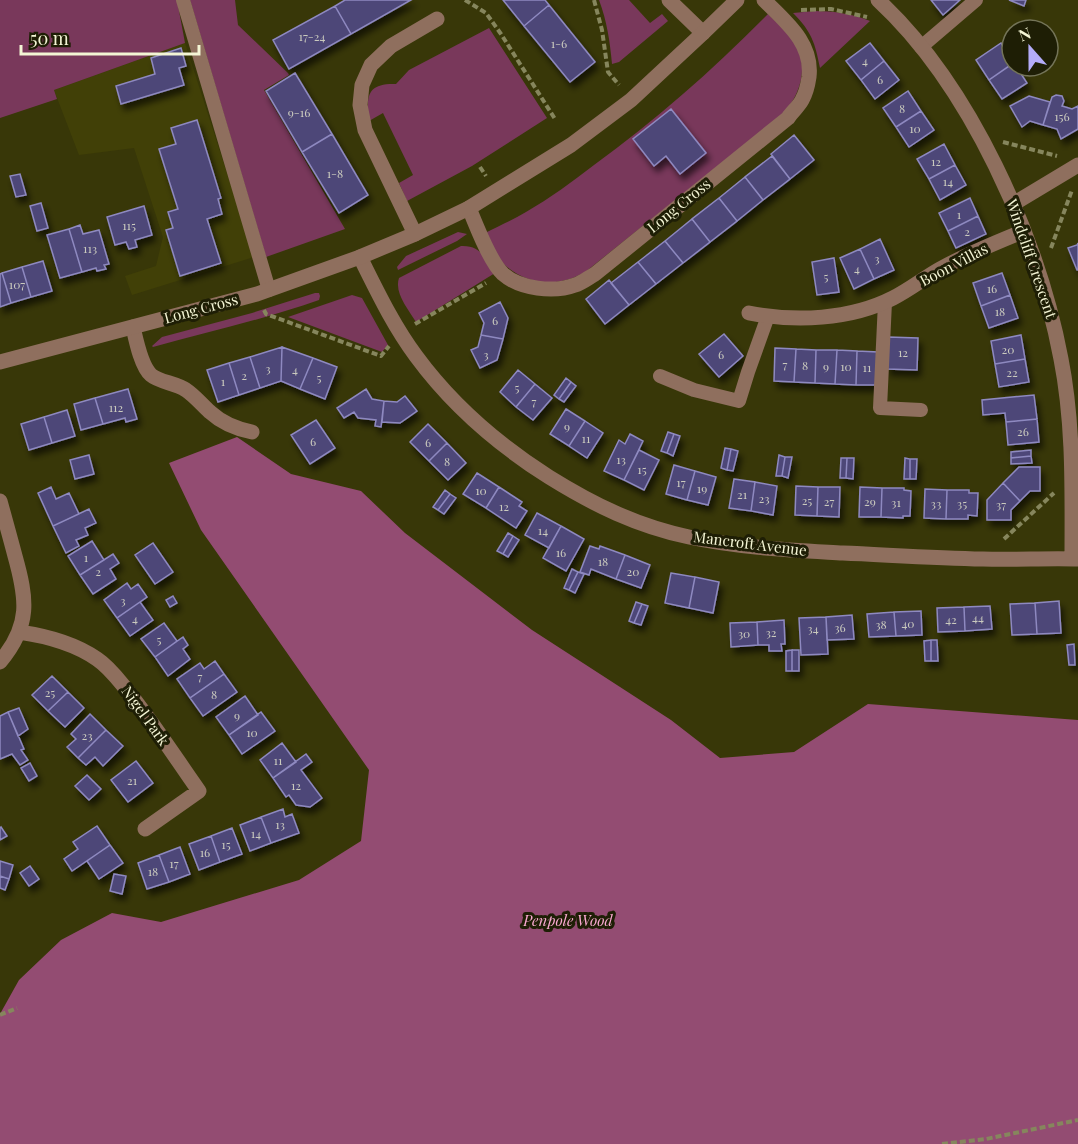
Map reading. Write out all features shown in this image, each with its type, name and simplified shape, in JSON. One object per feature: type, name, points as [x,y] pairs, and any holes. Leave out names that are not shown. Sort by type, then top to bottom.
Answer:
[{"type":"street","points":[[669,0],[704,33]]},
{"type":"street","name":"Long Cross","points":[[0,362],[269,290],[360,257],[468,208],[571,145],[631,100],[737,0]]},
{"type":"street","name":"Long Cross","points":[[468,208],[488,253],[503,274],[512,279],[529,287],[552,289],[574,286],[595,274],[788,118],[803,99],[808,85],[810,65],[805,47],[795,31],[764,0]]},
{"type":"street","name":"Windcliff Crescent","points":[[881,3],[921,47],[958,99],[1013,204],[1040,277],[1053,319],[1062,361],[1068,414],[1075,559]]},
{"type":"street","points":[[415,234],[365,130],[360,105],[362,85],[372,65],[391,46],[437,19]]},
{"type":"street","points":[[1013,204],[1073,161]]},
{"type":"street","name":"Boon Villas","points":[[749,313],[768,316],[818,317],[861,310],[885,302],[912,288],[952,262],[1023,231]]},
{"type":"street","name":"Mancroft Avenue","points":[[360,257],[400,333],[416,356],[463,411],[524,460],[574,493],[619,516],[688,537],[780,549],[983,560],[1075,559]]},
{"type":"street","points":[[133,327],[143,361],[150,374],[188,391],[211,413],[226,423],[252,432]]},
{"type":"street","points":[[0,501],[24,594],[25,606],[19,632],[10,650],[0,662]]},
{"type":"street","name":"Nigel Park","points":[[19,632],[42,635],[71,645],[93,656],[108,668],[138,704],[199,791],[145,829]]},
{"type":"lane","points":[[183,0],[269,290]]},
{"type":"lane","points":[[921,47],[976,0]]},
{"type":"lane","points":[[885,302],[879,408],[921,410]]},
{"type":"lane","points":[[660,376],[694,390],[739,401],[768,316]]},
{"type":"path","points":[[465,0],[486,13],[555,119]]},
{"type":"path","points":[[594,0],[602,30],[608,72],[631,100]]},
{"type":"path","points":[[782,18],[788,12],[831,9],[871,19],[881,3]]},
{"type":"path","points":[[979,136],[1073,161]]},
{"type":"path","points":[[1040,277],[1074,184]]},
{"type":"path","points":[[983,560],[1072,476]]},
{"type":"path","points":[[0,1015],[17,1008]]},
{"type":"path","points":[[942,1144],[986,1139],[1078,1120]]},
{"type":"shaded area","points":[[0,0],[177,0],[185,43],[54,90],[57,99],[0,118]]},
{"type":"shaded area","points":[[190,0],[235,0],[238,25],[288,73],[289,75],[264,90],[345,229],[266,257]]},
{"type":"shaded area","points":[[599,0],[629,0],[650,23],[662,14],[668,21],[619,62],[612,64],[608,32]]},
{"type":"shaded area","points":[[815,11],[843,13],[870,21],[820,68],[812,38],[793,13]]},
{"type":"shaded area","points":[[768,14],[795,42],[802,64],[798,90],[784,113],[584,273],[557,282],[538,281],[520,276],[498,258],[485,233],[544,201],[617,148],[684,93]]},
{"type":"shaded area","points":[[489,28],[547,118],[472,166],[407,201],[399,183],[413,175],[383,113],[369,121],[370,93],[379,86],[396,84],[409,70]]},
{"type":"shaded area","points":[[185,43],[254,257],[132,295],[125,276],[156,266],[163,237],[134,148],[79,155],[54,90]]},
{"type":"shaded area","points":[[458,232],[467,234],[398,270],[397,267],[406,256]]},
{"type":"shaded area","points":[[461,246],[478,250],[495,273],[416,322],[400,295],[399,278]]},
{"type":"shaded area","points":[[319,293],[319,300],[299,307],[152,346],[162,337],[252,313]]},
{"type":"shaded area","points":[[352,295],[362,298],[388,345],[382,352],[288,317]]},
{"type":"green space","name":"Penpole Wood","points":[[237,437],[291,474],[361,491],[405,533],[532,630],[671,720],[720,758],[794,752],[868,704],[1078,720],[1078,1144],[0,1144],[0,1014],[19,980],[61,940],[112,913],[161,922],[299,880],[361,841],[369,770],[201,530],[169,463]]},
{"type":"building","points":[[345,0],[411,0],[351,34],[335,6]]},
{"type":"building","points":[[503,0],[545,0],[549,5],[524,26]]},
{"type":"building","points":[[931,0],[960,0],[943,15]]},
{"type":"building","points":[[1009,0],[1026,0],[1024,6]]},
{"type":"building","points":[[549,5],[595,62],[570,82],[524,26]]},
{"type":"building","points":[[335,6],[351,34],[289,69],[273,40]]},
{"type":"building","points":[[870,43],[884,61],[861,80],[846,61]]},
{"type":"building","points":[[1000,44],[1000,72],[989,80],[976,60]]},
{"type":"building","points":[[181,48],[186,66],[179,68],[184,85],[121,104],[116,86],[155,74],[151,58]]},
{"type":"building","points":[[884,61],[899,80],[875,99],[861,80]]},
{"type":"building","points":[[1000,72],[1000,78],[1024,78],[1027,83],[1002,99],[989,80]]},
{"type":"building","points":[[295,73],[332,134],[302,152],[266,91]]},
{"type":"building","points":[[908,91],[921,111],[896,127],[883,108]]},
{"type":"building","points":[[1029,96],[1050,102],[1043,125],[1030,121],[1022,127],[1010,106]]},
{"type":"building","points":[[1062,96],[1064,101],[1062,106],[1072,109],[1078,106],[1078,129],[1061,139],[1057,129],[1043,125],[1052,97]]},
{"type":"building","points":[[671,109],[706,153],[680,174],[666,156],[654,166],[633,139]]},
{"type":"building","points":[[921,111],[934,130],[909,147],[896,127]]},
{"type":"building","points":[[197,120],[221,198],[218,199],[222,214],[207,219],[221,263],[180,276],[166,230],[173,228],[168,212],[178,209],[159,149],[176,144],[171,128]]},
{"type":"building","points":[[332,134],[368,195],[339,213],[302,152]]},
{"type":"building","points":[[794,135],[814,160],[790,179],[771,154]]},
{"type":"building","points":[[944,144],[955,165],[929,179],[917,159]]},
{"type":"building","points":[[772,156],[790,179],[763,200],[745,177]]},
{"type":"building","points":[[955,165],[966,185],[940,200],[929,179]]},
{"type":"building","points":[[20,174],[26,195],[16,197],[10,176]]},
{"type":"building","points":[[745,177],[763,200],[737,221],[719,198]]},
{"type":"building","points":[[719,198],[737,221],[710,242],[692,219]]},
{"type":"building","points":[[970,198],[978,216],[948,231],[939,213]]},
{"type":"building","points":[[41,203],[48,228],[37,231],[30,206]]},
{"type":"building","points":[[144,206],[152,235],[135,240],[137,247],[129,249],[126,242],[115,245],[107,217]]},
{"type":"building","points":[[978,216],[986,234],[956,248],[948,231]]},
{"type":"building","points":[[692,219],[710,242],[683,263],[665,241]]},
{"type":"building","points":[[80,225],[83,234],[99,230],[109,264],[104,265],[106,269],[97,271],[96,268],[82,272],[69,229]]},
{"type":"building","points":[[69,229],[82,272],[60,278],[47,235]]},
{"type":"building","points":[[880,239],[894,270],[874,279],[860,249]]},
{"type":"building","points":[[665,241],[683,263],[656,284],[638,262]]},
{"type":"building","points":[[1078,243],[1078,270],[1077,270],[1068,248]]},
{"type":"building","points":[[860,249],[874,279],[854,289],[840,258]]},
{"type":"building","points":[[834,258],[839,292],[817,295],[812,262]]},
{"type":"building","points":[[43,261],[52,291],[31,297],[22,267]]},
{"type":"building","points":[[638,262],[656,284],[629,305],[611,283]]},
{"type":"building","points":[[22,267],[31,297],[11,303],[2,273]]},
{"type":"building","points":[[2,273],[11,303],[0,307],[0,274]]},
{"type":"building","points":[[1002,273],[1010,295],[981,306],[973,283]]},
{"type":"building","points":[[609,280],[629,305],[605,324],[586,299]]},
{"type":"building","points":[[1010,295],[1018,318],[989,328],[981,306]]},
{"type":"building","points":[[500,302],[508,318],[503,339],[481,335],[484,323],[479,313]]},
{"type":"building","points":[[724,334],[743,356],[719,377],[699,354]]},
{"type":"building","points":[[481,335],[503,339],[497,360],[480,368],[471,350],[478,347]]},
{"type":"building","points":[[1021,335],[1025,359],[995,364],[991,341]]},
{"type":"building","points":[[888,337],[918,338],[917,370],[887,369]]},
{"type":"building","points":[[282,347],[313,358],[300,389],[281,381]]},
{"type":"building","points":[[282,347],[281,381],[260,388],[250,357]]},
{"type":"building","points":[[775,348],[796,349],[794,382],[774,381]]},
{"type":"building","points":[[796,349],[816,350],[815,383],[794,382]]},
{"type":"building","points":[[816,350],[837,350],[835,384],[815,383]]},
{"type":"building","points":[[837,350],[857,351],[856,385],[835,384]]},
{"type":"building","points":[[857,351],[878,352],[877,385],[856,385]]},
{"type":"building","points":[[250,357],[260,388],[239,395],[229,363]]},
{"type":"building","points":[[313,358],[337,367],[325,399],[300,389]]},
{"type":"building","points":[[1025,359],[1029,382],[999,387],[995,364]]},
{"type":"building","points":[[229,363],[239,395],[218,402],[207,370]]},
{"type":"building","points":[[518,370],[535,384],[516,407],[500,392]]},
{"type":"building","points":[[566,378],[571,382],[559,399],[554,395]]},
{"type":"building","points":[[571,382],[576,386],[564,402],[559,399]]},
{"type":"building","points":[[535,384],[552,398],[533,420],[516,407]]},
{"type":"building","points":[[128,389],[137,419],[126,422],[125,418],[103,424],[95,398]]},
{"type":"building","points":[[366,389],[372,399],[384,401],[381,427],[375,426],[376,420],[358,418],[354,412],[344,418],[337,408]]},
{"type":"building","points":[[1034,395],[1037,419],[1006,422],[1005,413],[983,415],[982,400]]},
{"type":"building","points":[[405,396],[417,411],[400,423],[382,422],[384,401],[397,402]]},
{"type":"building","points":[[95,398],[103,424],[81,430],[74,404]]},
{"type":"building","points":[[566,409],[585,421],[569,446],[550,434]]},
{"type":"building","points":[[67,410],[75,436],[52,443],[44,417]]},
{"type":"building","points":[[44,417],[52,443],[29,450],[21,424]]},
{"type":"building","points":[[1037,419],[1039,442],[1008,445],[1006,422]]},
{"type":"building","points":[[316,420],[335,448],[310,464],[291,435]]},
{"type":"building","points":[[585,421],[603,433],[587,458],[569,446]]},
{"type":"building","points":[[428,424],[447,443],[429,461],[410,442]]},
{"type":"building","points":[[668,432],[674,434],[667,453],[661,451]]},
{"type":"building","points":[[630,434],[643,441],[624,480],[604,471],[619,440],[625,444]]},
{"type":"building","points":[[674,434],[680,436],[673,456],[667,453]]},
{"type":"building","points":[[447,443],[466,463],[448,480],[429,461]]},
{"type":"building","points":[[725,448],[731,449],[727,470],[721,468]]},
{"type":"building","points":[[731,449],[738,451],[733,471],[727,470]]},
{"type":"building","points":[[639,450],[659,460],[644,490],[624,480]]},
{"type":"building","points":[[1031,450],[1031,456],[1011,458],[1011,452]]},
{"type":"building","points":[[89,455],[94,474],[75,479],[70,460]]},
{"type":"building","points":[[779,455],[785,457],[782,476],[776,476]]},
{"type":"building","points":[[1031,456],[1032,463],[1011,464],[1011,458]]},
{"type":"building","points":[[785,457],[792,457],[788,478],[782,476]]},
{"type":"building","points":[[841,458],[847,458],[846,478],[840,478]]},
{"type":"building","points":[[847,458],[854,458],[853,479],[846,478]]},
{"type":"building","points":[[905,458],[910,459],[910,479],[904,479]]},
{"type":"building","points":[[910,459],[917,459],[916,479],[910,479]]},
{"type":"building","points":[[674,465],[695,471],[687,500],[666,494]]},
{"type":"building","points":[[1019,467],[1040,467],[1040,491],[1030,491],[1020,501],[1003,483]]},
{"type":"building","points":[[695,471],[716,477],[708,505],[687,500]]},
{"type":"building","points":[[477,473],[499,487],[486,508],[463,494]]},
{"type":"building","points":[[734,479],[755,482],[751,511],[729,508]]},
{"type":"building","points":[[755,482],[777,486],[773,515],[751,511]]},
{"type":"building","points":[[1003,483],[1020,501],[1011,510],[1011,520],[987,520],[987,500]]},
{"type":"building","points":[[796,486],[818,487],[817,516],[795,515]]},
{"type":"building","points":[[51,487],[56,499],[69,493],[79,514],[53,526],[38,493]]},
{"type":"building","points":[[499,487],[522,502],[519,506],[527,511],[516,528],[486,508]]},
{"type":"building","points":[[818,487],[840,487],[839,517],[817,516]]},
{"type":"building","points":[[860,487],[882,488],[881,517],[859,517]]},
{"type":"building","points":[[882,488],[904,488],[904,490],[911,491],[910,516],[881,517]]},
{"type":"building","points":[[925,489],[947,490],[946,519],[924,518]]},
{"type":"building","points":[[445,490],[450,494],[438,510],[433,507]]},
{"type":"building","points":[[947,490],[969,490],[969,493],[978,493],[977,516],[968,515],[968,519],[946,519]]},
{"type":"building","points":[[450,494],[456,498],[444,514],[438,510]]},
{"type":"building","points":[[89,509],[96,523],[85,528],[88,535],[76,540],[79,546],[66,553],[53,526]]},
{"type":"building","points":[[537,513],[561,526],[549,548],[525,535]]},
{"type":"building","points":[[561,526],[584,539],[566,571],[543,558]]},
{"type":"building","points":[[508,533],[513,536],[503,554],[497,551]]},
{"type":"building","points":[[513,536],[519,540],[508,557],[503,554]]},
{"type":"building","points":[[92,541],[104,560],[80,575],[68,556]]},
{"type":"building","points":[[153,543],[173,572],[155,584],[135,555]]},
{"type":"building","points":[[590,546],[599,549],[600,546],[625,555],[616,579],[591,569],[589,575],[580,572]]},
{"type":"building","points":[[113,554],[119,563],[110,569],[116,579],[93,594],[80,575]]},
{"type":"building","points":[[625,555],[650,565],[641,588],[616,579]]},
{"type":"building","points":[[572,569],[578,572],[569,590],[564,588]]},
{"type":"building","points":[[578,572],[584,574],[575,593],[569,590]]},
{"type":"building","points":[[671,573],[695,577],[689,608],[665,603]]},
{"type":"building","points":[[695,577],[719,582],[713,613],[689,608]]},
{"type":"building","points":[[127,583],[131,589],[138,584],[147,597],[117,618],[104,600]]},
{"type":"building","points":[[173,596],[177,603],[170,607],[166,600]]},
{"type":"building","points":[[1059,601],[1061,633],[1037,634],[1035,603]]},
{"type":"building","points":[[140,602],[153,620],[130,636],[117,618]]},
{"type":"building","points":[[636,602],[642,604],[634,623],[629,621]]},
{"type":"building","points":[[1035,603],[1037,634],[1012,635],[1010,604]]},
{"type":"building","points":[[642,604],[648,606],[641,625],[634,623]]},
{"type":"building","points":[[990,606],[992,629],[965,631],[964,607]]},
{"type":"building","points":[[964,607],[965,631],[938,632],[937,608]]},
{"type":"building","points":[[921,611],[922,635],[896,636],[894,612]]},
{"type":"building","points":[[894,612],[896,636],[869,637],[867,614]]},
{"type":"building","points":[[852,615],[854,639],[827,640],[826,617]]},
{"type":"building","points":[[826,617],[828,654],[801,655],[799,618]]},
{"type":"building","points":[[784,620],[785,644],[781,644],[782,651],[769,651],[769,645],[758,645],[757,622]]},
{"type":"building","points":[[757,622],[758,645],[731,647],[730,623]]},
{"type":"building","points":[[164,623],[177,641],[155,657],[141,639]]},
{"type":"building","points":[[183,637],[188,645],[183,649],[190,659],[168,676],[155,657]]},
{"type":"building","points":[[931,640],[937,640],[938,661],[931,661]]},
{"type":"building","points":[[931,640],[931,661],[925,661],[924,641]]},
{"type":"building","points":[[1074,644],[1075,665],[1069,665],[1067,645]]},
{"type":"building","points":[[792,650],[792,671],[786,671],[786,651]]},
{"type":"building","points":[[792,650],[799,650],[799,671],[792,671]]},
{"type":"building","points":[[215,661],[224,674],[190,698],[177,679],[200,663],[204,669]]},
{"type":"building","points":[[224,674],[237,692],[203,716],[190,698]]},
{"type":"building","points":[[52,676],[68,692],[48,711],[32,695]]},
{"type":"building","points":[[68,692],[84,708],[65,727],[48,711]]},
{"type":"building","points":[[245,696],[258,715],[229,735],[216,717]]},
{"type":"building","points":[[19,708],[28,729],[18,736],[8,712]]},
{"type":"building","points":[[8,712],[24,749],[21,750],[28,760],[20,765],[12,754],[0,759],[0,716]]},
{"type":"building","points":[[261,712],[275,731],[242,754],[229,735]]},
{"type":"building","points":[[90,714],[106,730],[78,758],[67,747],[76,739],[71,734]]},
{"type":"building","points":[[106,730],[123,746],[103,766],[95,757],[86,765],[78,758]]},
{"type":"building","points":[[282,743],[296,762],[273,778],[260,760]]},
{"type":"building","points":[[306,754],[312,762],[301,770],[322,798],[310,807],[296,805],[289,795],[286,797],[273,778]]},
{"type":"building","points":[[136,761],[153,783],[128,802],[111,780]]},
{"type":"building","points":[[30,763],[37,776],[29,781],[21,768]]},
{"type":"building","points":[[87,775],[101,789],[89,800],[75,786]]},
{"type":"building","points":[[283,809],[285,817],[292,814],[299,833],[271,843],[261,817]]},
{"type":"building","points":[[261,817],[271,843],[250,851],[240,825]]},
{"type":"building","points":[[97,826],[110,845],[72,871],[64,859],[78,849],[73,842]]},
{"type":"building","points":[[0,828],[7,836],[0,840]]},
{"type":"building","points":[[232,828],[242,854],[220,862],[211,836]]},
{"type":"building","points":[[211,836],[220,862],[199,870],[189,844]]},
{"type":"building","points":[[110,845],[123,863],[99,879],[87,861]]},
{"type":"building","points":[[180,847],[190,874],[169,882],[159,855]]},
{"type":"building","points":[[159,855],[169,882],[147,889],[138,863]]},
{"type":"building","points":[[0,861],[13,865],[9,879],[0,876]]},
{"type":"building","points":[[30,866],[39,879],[29,886],[20,873]]},
{"type":"building","points":[[114,874],[126,876],[122,894],[110,891]]},
{"type":"building","points":[[0,876],[9,879],[5,890],[0,888]]}]
